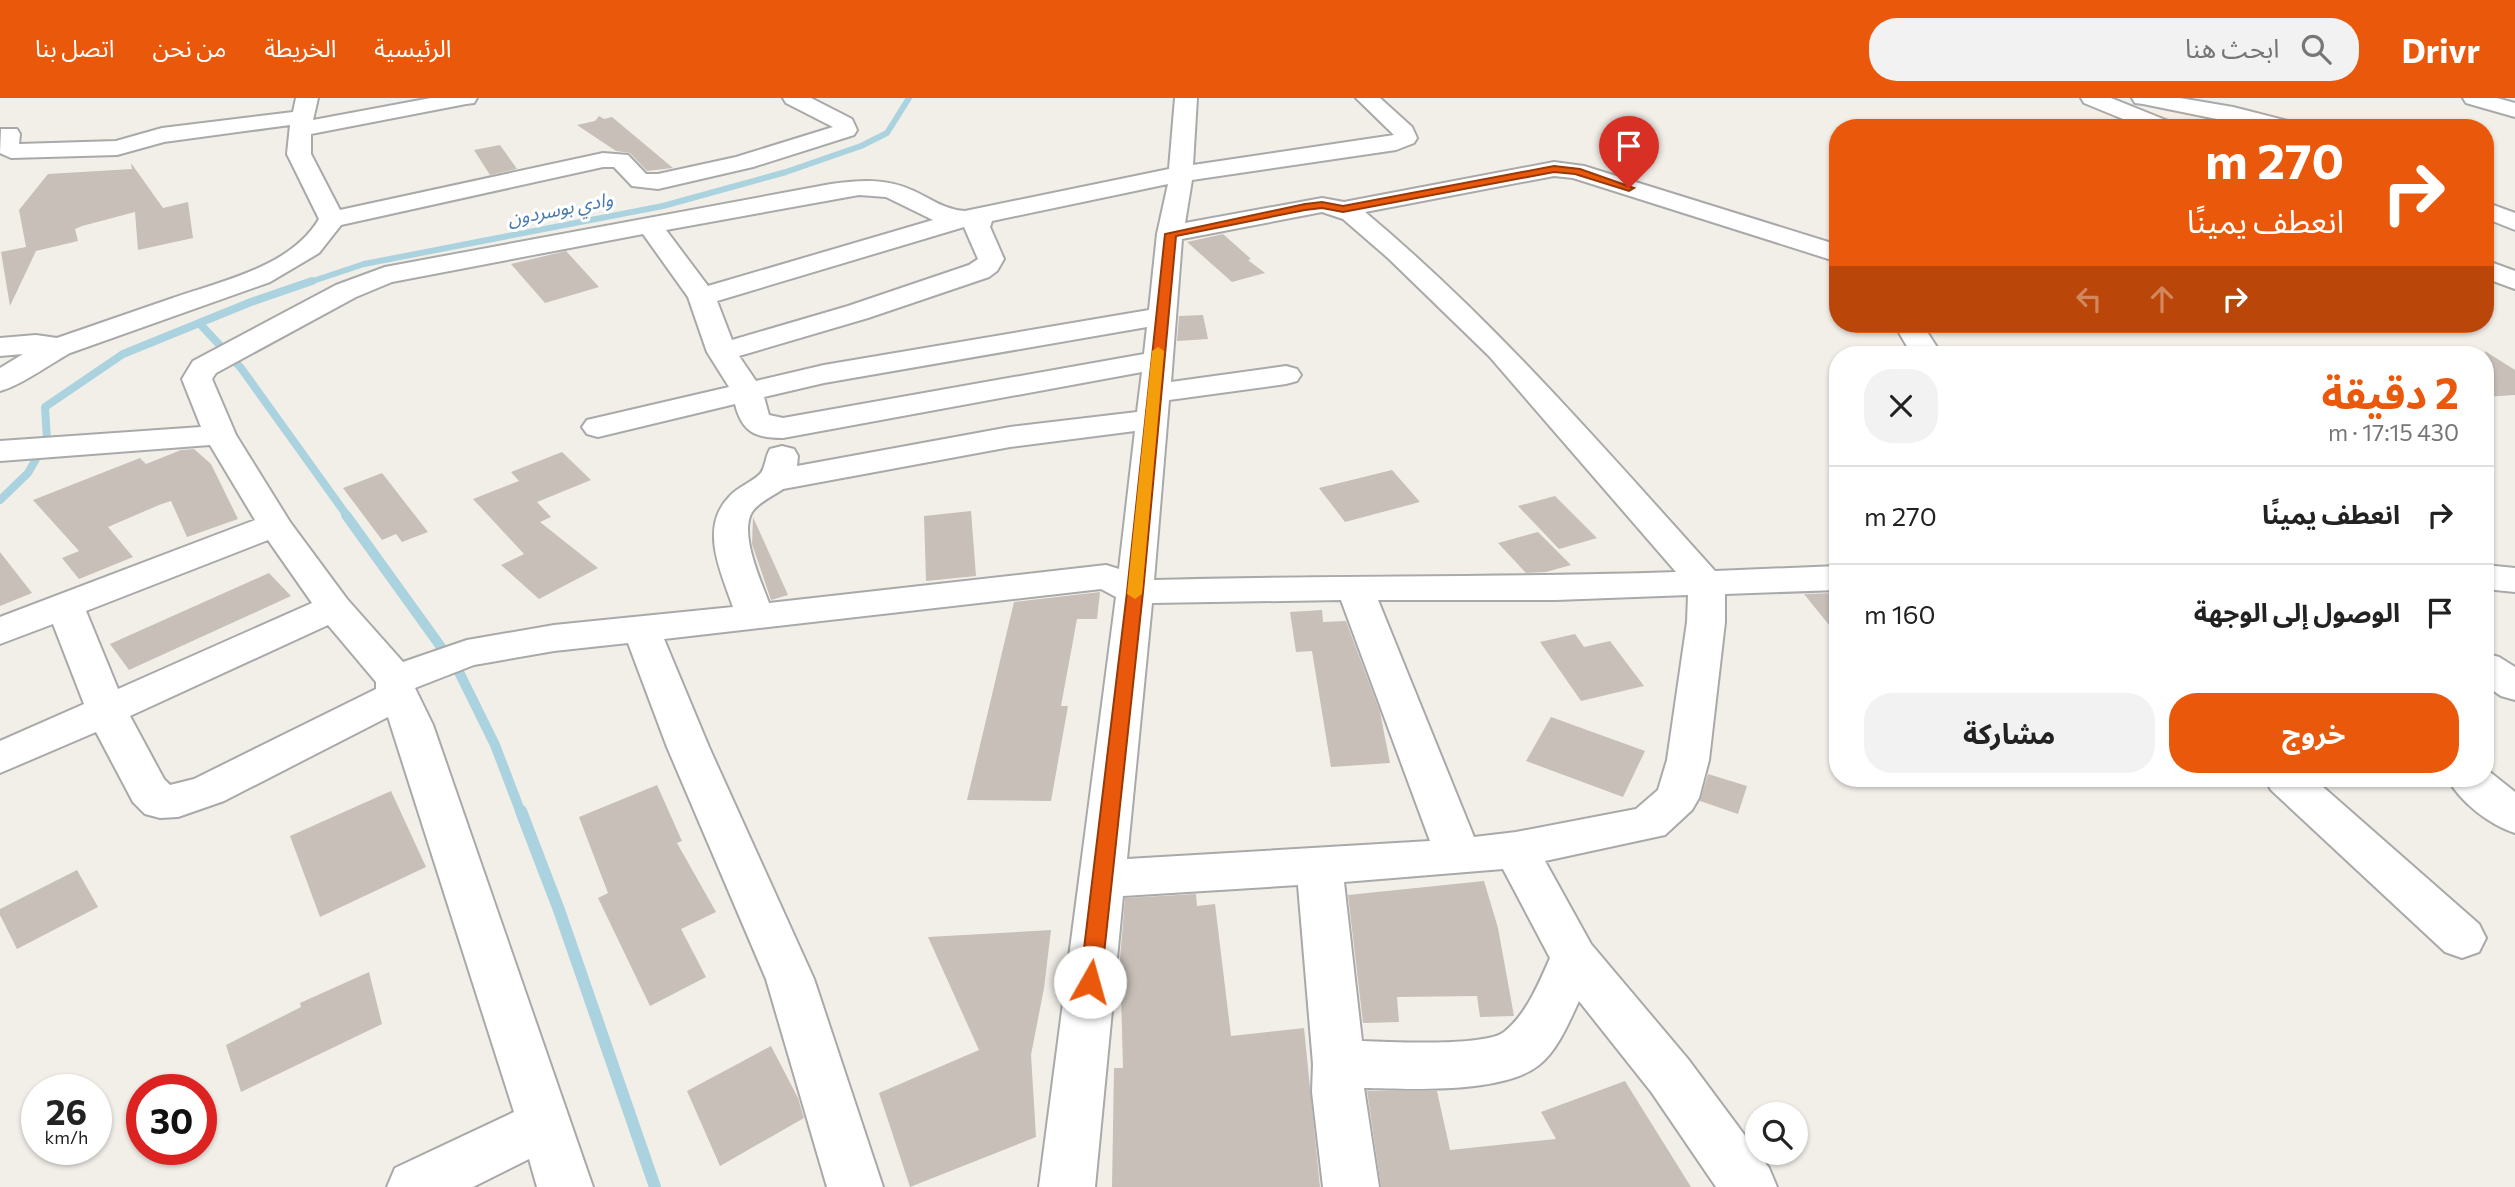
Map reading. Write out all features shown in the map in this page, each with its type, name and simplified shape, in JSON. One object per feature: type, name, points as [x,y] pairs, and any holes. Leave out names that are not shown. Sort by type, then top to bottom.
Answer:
[{"type":"street","points":[[9,134],[7,147],[11,151],[117,148],[173,133],[303,115],[466,98]]},
{"type":"street","points":[[1067,1187],[1135,592],[1171,234],[1181,174],[1186,98]]},
{"type":"street","points":[[702,297],[973,218],[1181,174],[1396,143],[1406,138],[1404,132],[1367,98]]},
{"type":"street","points":[[2092,98],[2143,119]]},
{"type":"street","points":[[2143,98],[2253,119]]},
{"type":"street","points":[[2474,98],[2515,110]]},
{"type":"street","points":[[0,382],[30,362],[60,347],[269,271],[315,244],[322,238],[332,219],[603,160],[620,160],[638,180],[645,182],[678,179],[846,130],[844,124],[802,99]]},
{"type":"street","points":[[303,115],[299,154],[332,219]]},
{"type":"street","points":[[1171,234],[1305,207],[1322,205],[1343,209],[1554,169],[1576,171],[1829,251]]},
{"type":"street","points":[[565,1187],[412,725],[409,680],[334,608],[275,525],[219,435],[197,379],[204,367],[346,291],[385,275],[808,195],[870,187],[904,195],[941,216],[973,218]]},
{"type":"street","points":[[1102,879],[1459,857],[1516,850],[1649,823],[1677,798],[1688,760],[1706,622],[1707,584],[1499,350],[1365,223],[1343,209]]},
{"type":"street","points":[[722,352],[858,312],[979,271],[988,265],[991,259],[973,218]]},
{"type":"street","points":[[650,226],[702,297],[722,352],[747,391],[755,420],[769,428],[783,428],[1157,360]]},
{"type":"street","points":[[2494,272],[2515,281]]},
{"type":"street","points":[[598,427],[747,391],[923,356],[1163,316]]},
{"type":"street","points":[[0,347],[36,344],[60,347]]},
{"type":"street","points":[[755,616],[732,541],[731,525],[741,504],[776,480],[1114,422],[1153,406],[1286,375]]},
{"type":"street","points":[[776,480],[782,464],[783,428]]},
{"type":"street","points":[[0,451],[219,435]]},
{"type":"street","points":[[0,631],[275,525]]},
{"type":"street","points":[[65,605],[106,711],[148,792],[156,800],[168,803],[209,790],[409,680],[467,653],[554,638],[1106,577],[1135,592],[1556,588],[1829,578]]},
{"type":"street","points":[[2494,578],[2515,580]]},
{"type":"street","points":[[1355,588],[1459,857]]},
{"type":"street","points":[[0,758],[334,608]]},
{"type":"street","points":[[641,628],[688,747],[790,979],[855,1187]]},
{"type":"street","points":[[2494,672],[2515,686]]},
{"type":"street","points":[[2295,787],[2462,938]]},
{"type":"street","points":[[2479,787],[2515,816]]},
{"type":"street","points":[[1516,850],[1574,958],[1670,1076],[1749,1187]]},
{"type":"street","points":[[1319,866],[1339,1065],[1338,1091],[1351,1187]]},
{"type":"street","points":[[1339,1065],[1480,1062],[1518,1052],[1535,1034],[1574,958]]},
{"type":"street","points":[[415,1187],[543,1125]]},
{"type":"building","points":[[599,116],[604,119],[612,117],[673,168],[647,171],[630,153],[616,151],[577,125],[595,121]]},
{"type":"building","points":[[500,145],[517,169],[490,175],[474,150]]},
{"type":"building","points":[[131,163],[163,208],[188,202],[193,238],[138,250],[135,212],[82,226],[75,229],[78,241],[36,251],[10,306],[1,252],[26,247],[19,210],[48,174],[132,169]]},
{"type":"building","points":[[1223,234],[1265,273],[1232,282],[1187,242]]},
{"type":"building","points":[[566,251],[599,287],[545,303],[511,264]]},
{"type":"building","points":[[1203,315],[1208,339],[1177,341],[1179,316]]},
{"type":"building","points":[[2494,357],[2515,370],[2515,395],[2494,396]]},
{"type":"building","points":[[194,449],[211,464],[238,519],[187,537],[171,501],[159,505],[108,527],[133,557],[79,579],[62,558],[79,551],[33,500],[140,458],[146,464],[181,450]]},
{"type":"building","points":[[562,452],[591,480],[537,502],[551,517],[540,522],[598,568],[539,599],[501,565],[524,554],[473,499],[519,481],[511,472]]},
{"type":"building","points":[[1392,470],[1420,502],[1345,522],[1319,488]]},
{"type":"building","points":[[382,473],[428,532],[402,542],[396,534],[382,540],[343,488]]},
{"type":"building","points":[[1555,496],[1597,538],[1559,549],[1518,506]]},
{"type":"building","points":[[971,511],[976,576],[926,581],[924,516]]},
{"type":"building","points":[[753,517],[788,595],[771,600],[752,544]]},
{"type":"building","points":[[1538,532],[1571,565],[1546,572],[1526,573],[1498,543]]},
{"type":"building","points":[[0,552],[32,593],[0,606]]},
{"type":"building","points":[[269,573],[291,596],[129,670],[110,644]]},
{"type":"building","points":[[1100,592],[1097,619],[1077,619],[1061,706],[1068,706],[1051,801],[967,800],[1014,602]]},
{"type":"building","points":[[1829,593],[1829,625],[1804,594]]},
{"type":"building","points":[[1322,610],[1323,622],[1346,621],[1380,712],[1390,763],[1331,767],[1312,651],[1296,652],[1290,612]]},
{"type":"building","points":[[1575,634],[1584,647],[1610,641],[1644,686],[1581,701],[1540,642]]},
{"type":"building","points":[[1551,717],[1645,751],[1623,797],[1526,761]]},
{"type":"building","points":[[1708,774],[1747,786],[1738,814],[1700,801]]},
{"type":"building","points":[[657,785],[682,841],[677,843],[716,912],[681,929],[706,977],[650,1006],[598,898],[608,893],[579,817]]},
{"type":"building","points":[[391,791],[426,867],[320,917],[290,836]]},
{"type":"building","points":[[77,870],[98,907],[17,949],[0,915],[0,909]]},
{"type":"building","points":[[1484,881],[1498,928],[1514,1016],[1480,1017],[1477,996],[1397,997],[1399,1022],[1363,1023],[1348,895]]},
{"type":"building","points":[[1196,894],[1197,906],[1215,904],[1231,1036],[1304,1028],[1320,1187],[1112,1187],[1114,1068],[1123,1068],[1120,959],[1125,898]]},
{"type":"building","points":[[1051,930],[1044,988],[1031,1055],[1036,1137],[910,1187],[879,1093],[979,1050],[928,937]]},
{"type":"building","points":[[369,972],[382,1024],[241,1092],[226,1045],[301,1007],[300,1003]]},
{"type":"building","points":[[771,1046],[798,1098],[804,1118],[720,1166],[687,1091]]},
{"type":"building","points":[[1625,1081],[1691,1187],[1381,1187],[1367,1091],[1437,1091],[1450,1150],[1556,1139],[1541,1112]]},
{"type":"waterway","name":"وادي بوسردون","points":[[307,283],[364,264],[663,206],[786,172],[861,146],[887,133],[909,98]]},
{"type":"waterway","points":[[0,500],[28,473],[47,440],[45,407],[123,354],[251,302],[312,281]]},
{"type":"waterway","points":[[200,324],[241,368],[348,517]]},
{"type":"waterway","points":[[346,515],[459,672],[495,745],[521,813]]},
{"type":"waterway","points":[[521,811],[559,910],[655,1187]]},
{"type":"slow traffic","points":[[1135,594],[1158,351]]},
{"type":"route","points":[[1090,982],[1135,592],[1171,234],[1305,207],[1322,205],[1343,209],[1554,169],[1576,171],[1629,188]]}]
